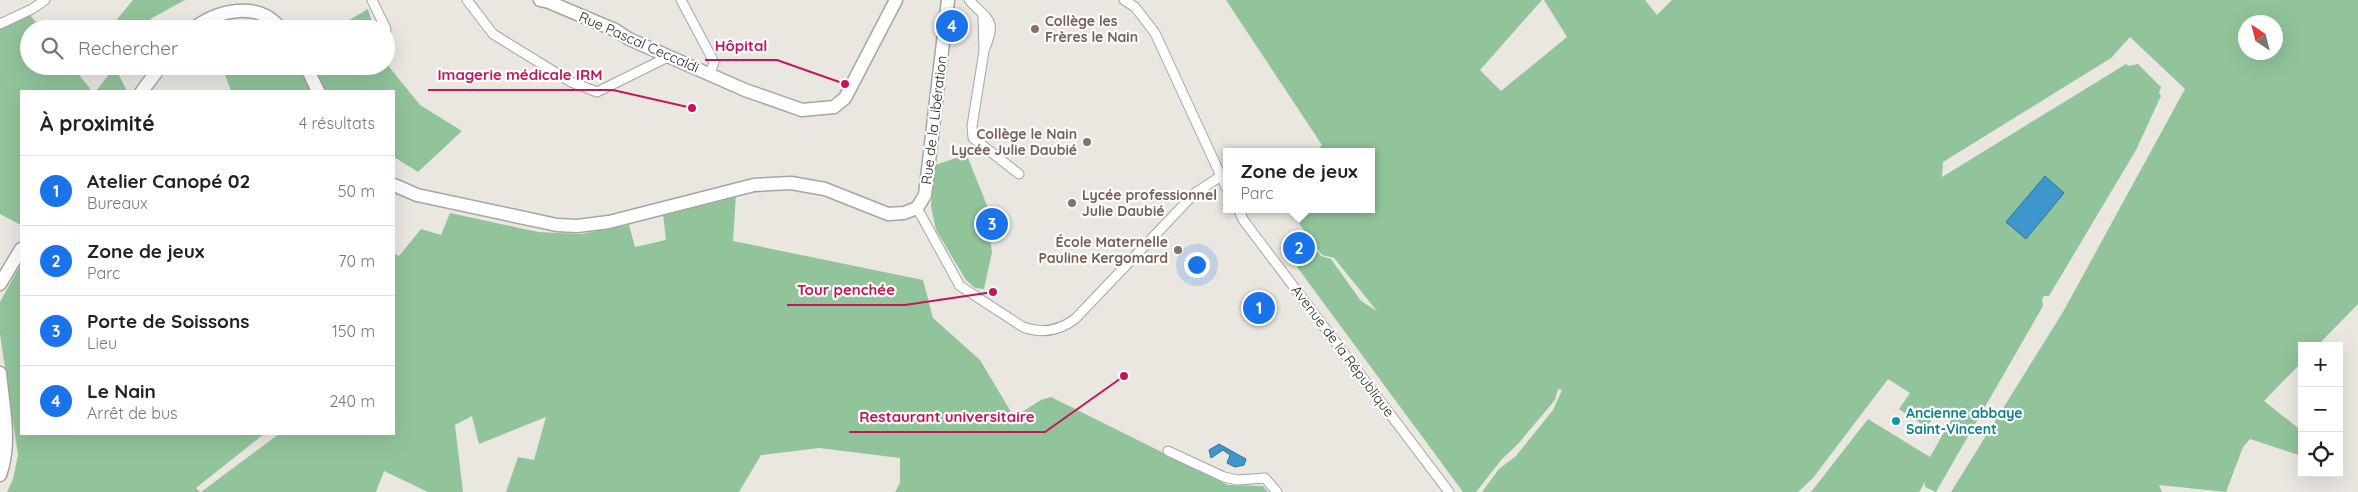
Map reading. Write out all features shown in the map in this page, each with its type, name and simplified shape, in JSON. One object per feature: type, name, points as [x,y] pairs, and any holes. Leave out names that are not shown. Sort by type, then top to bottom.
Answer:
[{"type":"main road","name":"Rue Pascal Ceccaldi","points":[[547,1],[745,90],[802,110],[834,107],[846,98],[896,0]]},
{"type":"main road","name":"Rue de la Libération","points":[[917,208],[925,195],[929,171],[948,0]]},
{"type":"main road","points":[[204,20],[241,10],[259,13],[272,20]]},
{"type":"main road","points":[[143,90],[154,75]]},
{"type":"main road","points":[[310,75],[318,90]]},
{"type":"main road","points":[[395,185],[417,195],[557,225],[577,226],[609,222],[754,185],[791,183],[825,189],[888,214],[904,213],[917,208]]},
{"type":"main road","points":[[0,284],[20,251]]},
{"type":"main road","points":[[0,373],[6,445],[4,465],[0,475]]},
{"type":"street","points":[[0,24],[32,9],[45,0]]},
{"type":"street","points":[[372,0],[382,20]]},
{"type":"street","points":[[467,0],[493,34],[571,82],[597,92],[670,56]]},
{"type":"street","points":[[681,0],[714,62],[710,74]]},
{"type":"street","points":[[969,0],[990,20],[992,31],[984,51],[972,126],[973,138],[1019,174]]},
{"type":"street","points":[[1124,0],[1135,7],[1155,33],[1223,180]]},
{"type":"street","points":[[917,208],[960,286],[1023,328],[1049,331],[1067,325],[1195,193],[1221,176]]},
{"type":"street","name":"Avenue de la République","points":[[1240,213],[1244,221],[1449,492]]},
{"type":"street","points":[[1168,450],[1224,477],[1237,480],[1265,478],[1277,492]]},
{"type":"green space","points":[[133,0],[185,0],[150,20],[116,20]]},
{"type":"green space","points":[[1226,0],[1542,0],[1480,70],[1501,91],[1567,37],[1544,0],[1645,0],[1657,15],[1672,0],[2358,0],[2358,304],[2321,342],[2298,342],[2298,366],[2264,401],[2298,428],[2298,455],[2250,439],[2243,447],[2226,492],[2159,485],[2162,492],[1951,492],[2063,312],[2185,89],[2130,37],[2111,58],[1943,162],[1942,177],[2126,64],[2129,66],[2138,64],[2161,87],[2159,93],[2161,96],[2136,150],[2049,296],[2044,296],[2042,299],[2043,306],[1936,492],[1925,487],[1925,482],[1919,492],[1811,492],[1868,419],[1930,457],[1951,420],[1938,412],[1926,427],[1899,409],[1910,393],[1888,379],[1813,478],[1798,492],[1482,492],[1499,469],[1516,456],[1553,410],[1562,390],[1558,389],[1555,400],[1518,444],[1502,459],[1476,492],[1463,492],[1297,267],[1318,252],[1321,256],[1331,259],[1361,301],[1377,311],[1334,258],[1322,255],[1291,213],[1375,213],[1375,148],[1319,148],[1322,145]],"holes":[[[2045,176],[2064,193],[2026,239]]]},
{"type":"green space","points":[[368,9],[371,20],[349,20]]},
{"type":"green space","points":[[30,15],[34,20],[20,20],[20,75],[79,75],[91,90],[20,90],[20,224],[0,214],[0,29]]},
{"type":"green space","points":[[395,74],[420,105],[462,131],[418,172],[395,158],[395,90],[231,90],[225,75]]},
{"type":"green space","points":[[108,75],[119,75],[126,90],[97,90]]},
{"type":"green space","points":[[962,156],[968,158],[990,213],[990,216],[977,217],[981,232],[989,231],[992,252],[984,289],[975,288],[966,280],[936,230],[931,206],[935,165]]},
{"type":"green space","points":[[736,193],[733,241],[923,280],[933,318],[980,360],[1014,417],[1041,400],[1051,397],[1228,485],[1263,486],[1268,492],[895,492],[900,483],[900,458],[819,448],[761,455],[739,492],[506,492],[518,457],[534,460],[546,417],[479,444],[472,416],[455,425],[463,492],[428,492],[384,471],[376,492],[201,492],[278,435],[395,435],[395,254],[399,256],[421,229],[441,235],[450,213],[538,232],[581,234],[629,225],[635,247],[666,240],[663,214]]},
{"type":"green space","points":[[1302,231],[1317,251],[1296,266],[1281,246]]},
{"type":"green space","points":[[20,266],[20,435],[263,435],[196,488],[200,492],[7,492],[13,479],[18,455],[0,334],[0,302]]},
{"type":"water","points":[[2045,176],[2064,193],[2026,239],[2006,222]]},
{"type":"water","points":[[1219,444],[1246,459],[1244,465],[1235,467],[1227,463],[1230,455],[1223,450],[1211,458],[1209,450]]},
{"type":"place","name":"Le Nain","points":[[952,26]]},
{"type":"place","name":"Collège les Frères le Nain","points":[[1035,29]]},
{"type":"place","name":"Hôpital","points":[[845,84]]},
{"type":"place","name":"Imagerie médicale IRM","points":[[692,108]]},
{"type":"place","name":"Collège le Nain Lycée Julie Daubié","points":[[1087,142]]},
{"type":"place","name":"Lycée professionnel Julie Daubié","points":[[1072,203]]},
{"type":"place","name":"Porte de Soissons","points":[[992,224]]},
{"type":"place","name":"Zone de jeux","points":[[1299,248]]},
{"type":"place","name":"École Maternelle Pauline Kergomard","points":[[1178,250]]},
{"type":"place","name":"Tour penchée","points":[[993,292]]},
{"type":"place","name":"Atelier Canopé 02","points":[[1259,308]]},
{"type":"place","name":"Restaurant universitaire","points":[[1124,376]]},
{"type":"place","name":"Ancienne abbaye Saint-Vincent","points":[[1896,421]]}]
